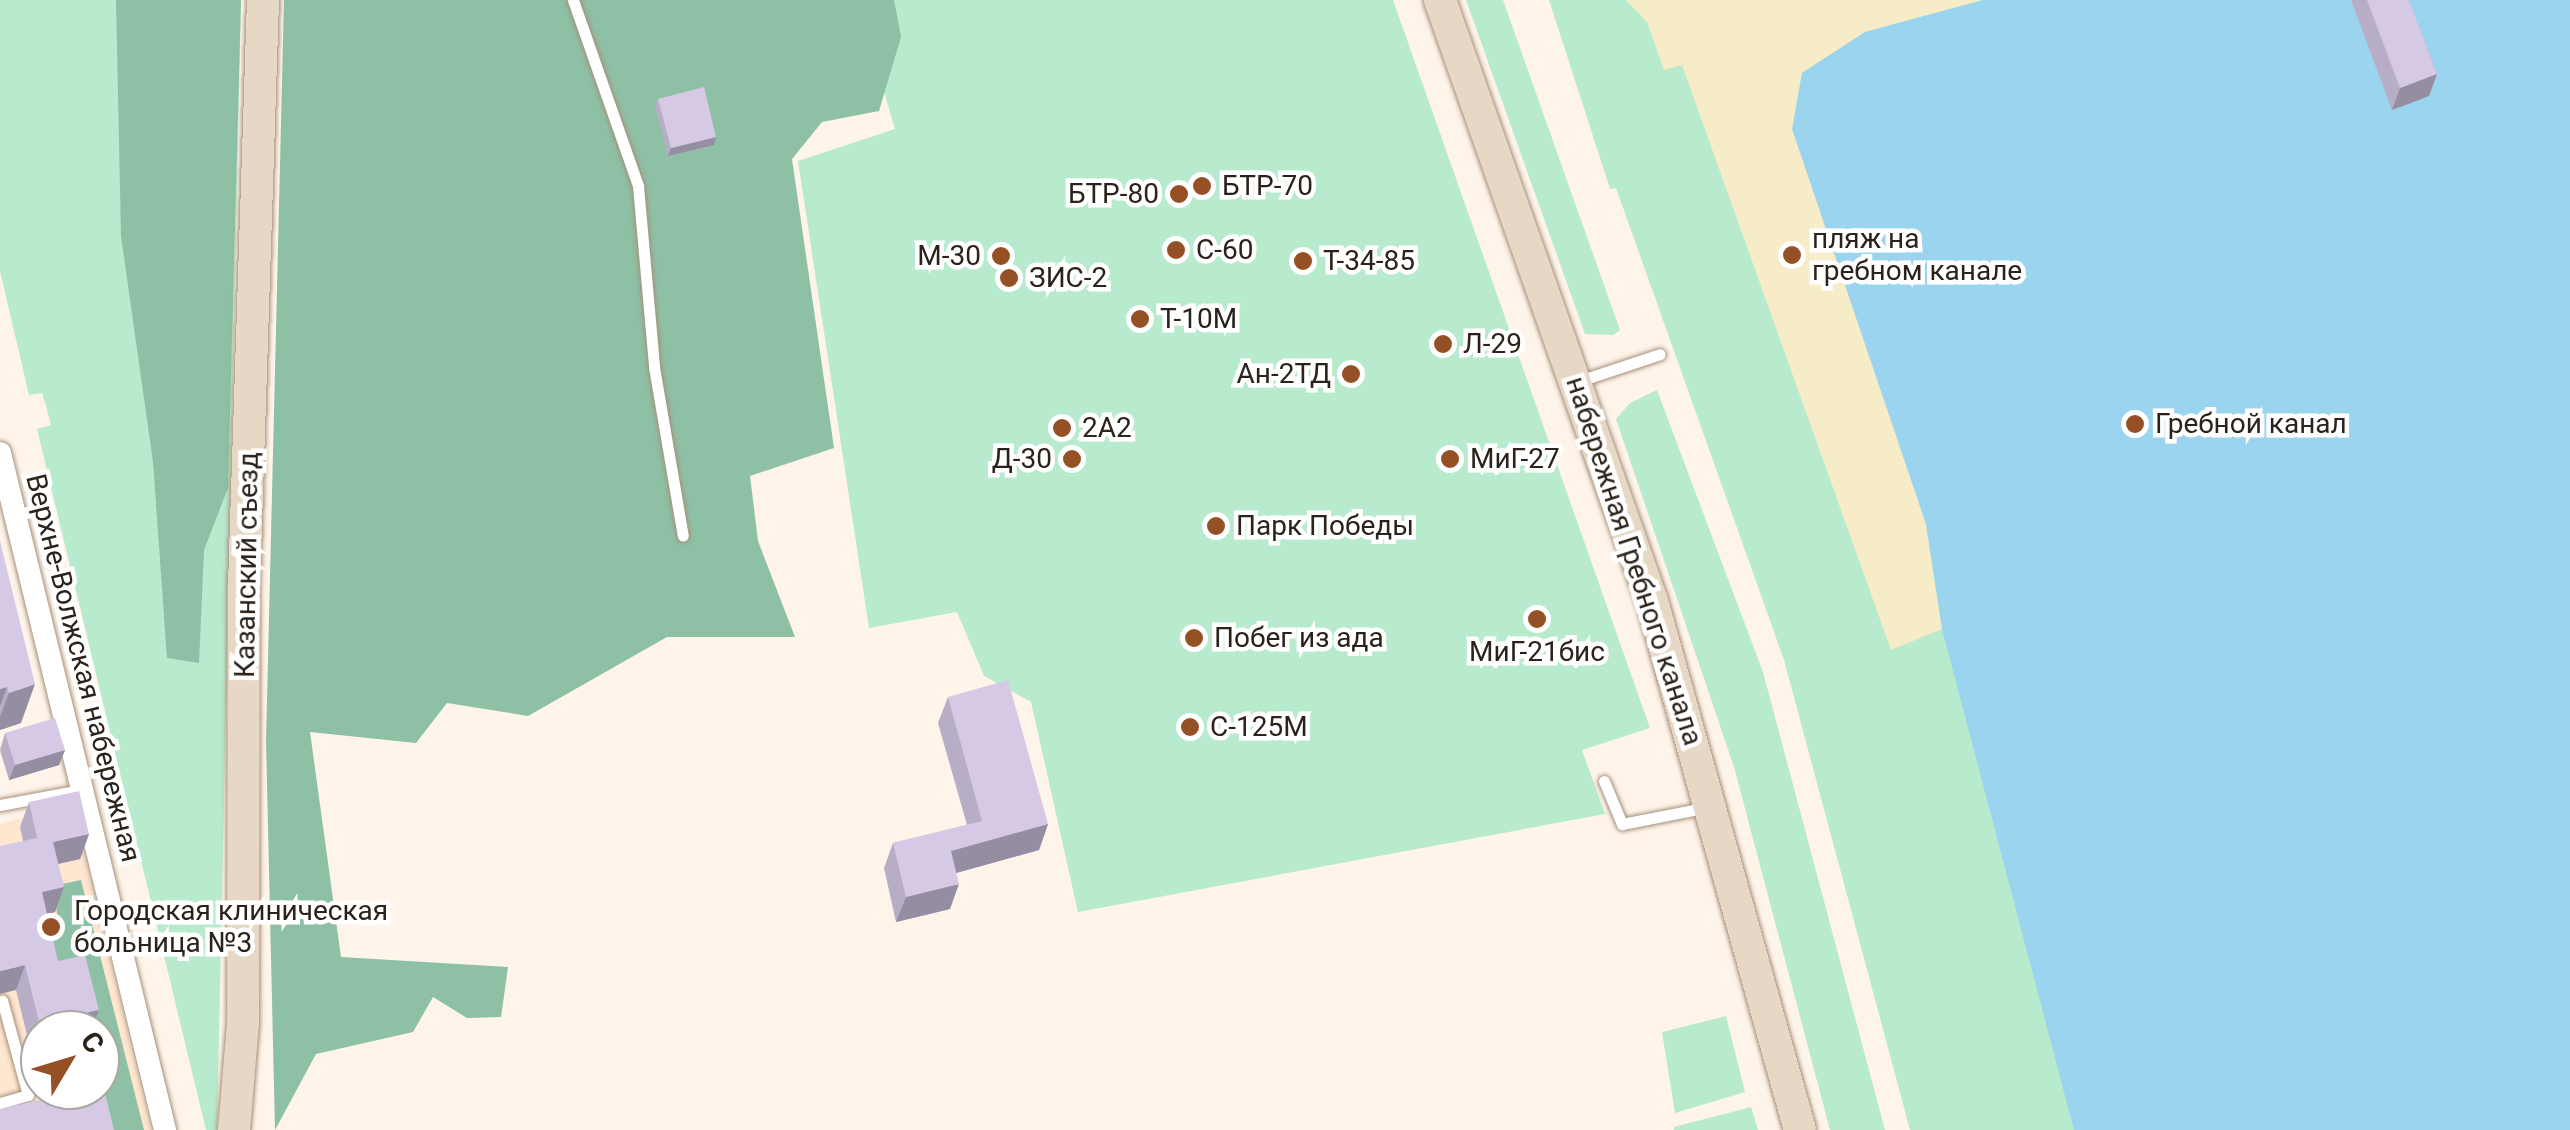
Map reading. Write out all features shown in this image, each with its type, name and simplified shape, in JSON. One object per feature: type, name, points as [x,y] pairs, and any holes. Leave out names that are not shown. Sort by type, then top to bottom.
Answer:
[{"type":"street","name":"Казанский съезд","points":[[234,1130],[243,1024],[244,585],[264,0]]},
{"type":"street","name":"набережная Гребного канала","points":[[1440,0],[1652,601],[1713,806],[1800,1130]]},
{"type":"street","name":"Верхне-Волжская набережная","points":[[0,454],[53,723],[80,790],[165,1130]]},
{"type":"lane","points":[[573,0],[638,186],[654,367],[684,536]]},
{"type":"lane","points":[[1575,382],[1660,354]]},
{"type":"lane","points":[[1604,781],[1622,824],[1713,806]]},
{"type":"lane","points":[[0,805],[80,790]]},
{"type":"lane","points":[[0,1103],[28,1095],[2,1000]]},
{"type":"shaded area","name":"Городская клиническая больница №3","points":[[72,804],[151,1130],[0,1130],[0,824]]},
{"type":"green space","points":[[0,0],[241,0],[217,1130],[206,1130],[37,429],[51,425],[42,393],[29,395],[0,271]]},
{"type":"green space","points":[[116,0],[241,0],[228,488],[204,550],[199,663],[167,658],[153,462],[121,236]]},
{"type":"green space","points":[[284,0],[894,0],[901,37],[879,111],[822,122],[792,159],[834,448],[750,476],[758,541],[795,637],[667,637],[528,716],[447,703],[416,743],[310,732],[341,957],[508,967],[501,1017],[467,1018],[433,997],[413,1032],[316,1054],[275,1130],[266,741]]},
{"type":"green space","name":"Парк Победы","points":[[857,0],[1393,0],[1650,728],[1582,750],[1605,814],[1078,912],[1031,702],[984,676],[957,612],[869,628],[798,161],[895,129]]},
{"type":"green space","points":[[1466,0],[1503,0],[1620,330],[1613,335],[1585,334]]},
{"type":"green space","name":"Гребной канал","points":[[1549,0],[2570,0],[2570,1130],[1910,1130],[1784,660],[1616,188],[1610,189]]},
{"type":"green space","points":[[1657,390],[1763,672],[1885,1130],[1830,1130],[1734,767],[1616,419],[1630,403]]},
{"type":"green space","points":[[81,880],[114,1010],[89,1010],[85,992],[52,991],[50,949],[59,927],[53,886]]},
{"type":"green space","points":[[1726,1016],[1745,1092],[1675,1113],[1662,1032]]},
{"type":"green space","points":[[120,1035],[144,1130],[107,1130],[106,1110],[120,1110]]},
{"type":"green space","points":[[1751,1107],[1758,1130],[1674,1130],[1674,1127]]},
{"type":"sand","name":"пляж на гребном канале","points":[[1626,0],[1983,0],[1865,32],[1802,73],[1793,129],[1926,524],[1942,629],[1891,650],[1682,65],[1664,70],[1647,22]]},
{"type":"water","name":"Гребной канал","points":[[1983,0],[2570,0],[2570,1130],[2074,1130],[1942,629],[1926,524],[1792,129],[1802,73],[1865,32]]},
{"type":"building","points":[[2367,0],[2409,0],[2437,74],[2400,88]]},
{"type":"building","points":[[704,87],[716,137],[671,148],[658,99]]},
{"type":"building","points":[[0,541],[35,684],[9,693],[7,687],[0,689]]},
{"type":"building","points":[[1008,680],[1048,824],[951,851],[959,884],[906,897],[893,843],[982,821],[948,697]]},
{"type":"building","points":[[55,718],[65,750],[15,765],[5,733]]},
{"type":"building","points":[[79,791],[89,834],[53,842],[64,887],[42,892],[58,961],[85,955],[99,1010],[36,1010],[25,965],[0,971],[0,846],[37,838],[29,802]]},
{"type":"building","points":[[20,1104],[20,1110],[109,1110],[114,1130],[0,1130],[0,1109]]},
{"type":"place","name":"БТР-70","points":[[1202,186]]},
{"type":"place","name":"БТР-80","points":[[1179,194]]},
{"type":"place","name":"С-60","points":[[1176,250]]},
{"type":"place","name":"пляж на гребном канале","points":[[1792,255]]},
{"type":"place","name":"М-30","points":[[1001,256]]},
{"type":"place","name":"T-34-85","points":[[1303,261]]},
{"type":"place","name":"ЗИС-2","points":[[1009,278]]},
{"type":"place","name":"Т-10М","points":[[1140,319]]},
{"type":"place","name":"Л-29","points":[[1443,344]]},
{"type":"place","name":"Ан-2ТД","points":[[1351,374]]},
{"type":"place","name":"Гребной канал","points":[[2135,424]]},
{"type":"place","name":"2А2","points":[[1062,428]]},
{"type":"place","name":"Д-30","points":[[1072,459]]},
{"type":"place","name":"МиГ-27","points":[[1450,459]]},
{"type":"place","name":"Парк Победы","points":[[1216,526]]},
{"type":"place","name":"МиГ-21бис","points":[[1537,619]]},
{"type":"place","name":"Побег из ада","points":[[1194,638]]},
{"type":"place","name":"С-125М","points":[[1190,727]]},
{"type":"place","name":"Городская клиническая больница №3","points":[[51,927]]}]
